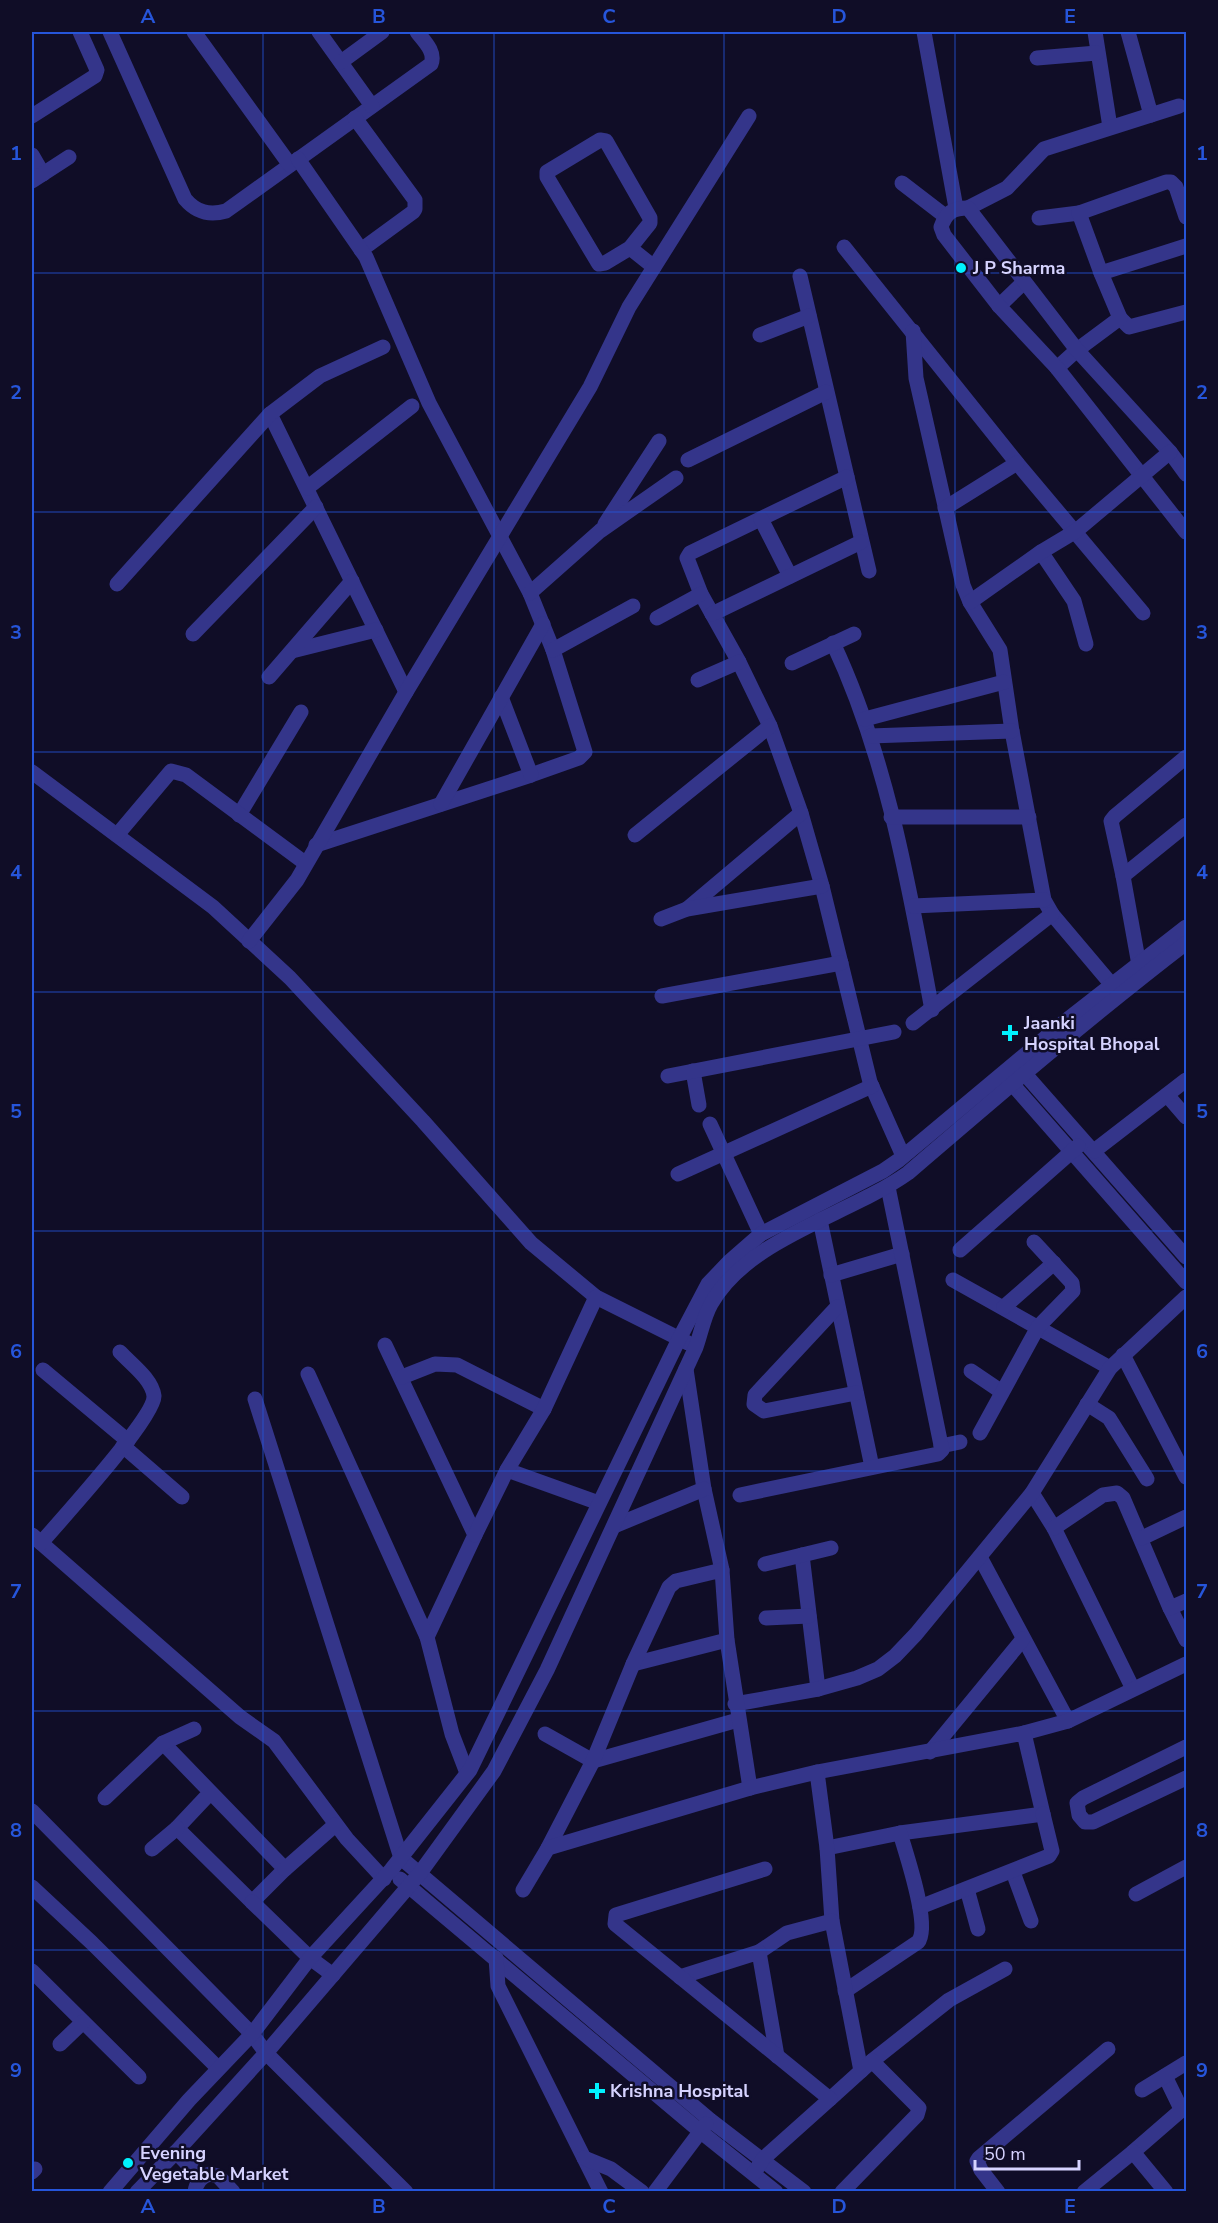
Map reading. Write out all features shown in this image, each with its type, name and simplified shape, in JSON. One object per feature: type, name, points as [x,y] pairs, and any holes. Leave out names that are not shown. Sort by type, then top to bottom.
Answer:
[{"type":"street","points":[[32,116],[95,76],[97,70],[80,32]]},
{"type":"street","points":[[110,32],[185,199],[192,207],[207,214],[226,211],[431,64],[432,52],[417,32]]},
{"type":"street","points":[[194,32],[361,250],[429,403],[530,593],[553,650],[585,752],[579,758],[531,775],[316,845]]},
{"type":"street","points":[[319,32],[372,106]]},
{"type":"street","points":[[341,62],[382,32]]},
{"type":"street","points":[[924,32],[956,210]]},
{"type":"street","points":[[1095,32],[1110,127]]},
{"type":"street","points":[[1128,32],[1151,116]]},
{"type":"street","points":[[1037,58],[1097,53]]},
{"type":"street","points":[[1179,106],[1044,149],[1007,188],[956,210],[941,227],[944,235],[999,306],[1057,368],[1186,532]]},
{"type":"street","points":[[249,940],[297,880],[406,692],[590,387],[629,308],[749,116]]},
{"type":"street","points":[[355,118],[415,201],[413,212],[361,250]]},
{"type":"street","points":[[600,140],[606,141],[650,218],[650,224],[630,248],[605,263],[597,261],[547,177],[547,172],[600,140]]},
{"type":"street","points":[[32,155],[37,177],[69,157]]},
{"type":"street","points":[[1039,218],[1078,213],[1166,182],[1171,182],[1176,187],[1186,217]]},
{"type":"street","points":[[902,183],[956,210],[1024,282],[1077,350],[1170,452],[1186,474]]},
{"type":"street","points":[[1078,213],[1120,318],[1129,327],[1186,312]]},
{"type":"street","points":[[1101,273],[1186,246]]},
{"type":"street","points":[[844,247],[1017,463],[1143,613]]},
{"type":"street","points":[[630,248],[654,267]]},
{"type":"street","points":[[800,276],[869,572]]},
{"type":"street","points":[[999,306],[1024,282]]},
{"type":"street","points":[[760,335],[809,316]]},
{"type":"street","points":[[1057,368],[1120,318]]},
{"type":"street","points":[[913,331],[916,378],[963,585],[970,602],[1000,650],[1012,731],[1044,900],[1112,985]]},
{"type":"street","points":[[117,584],[270,414],[320,376],[383,347]]},
{"type":"street","points":[[688,460],[826,392]]},
{"type":"street","points":[[308,488],[412,406]]},
{"type":"street","points":[[270,414],[406,692]]},
{"type":"street","points":[[600,531],[659,441]]},
{"type":"street","points":[[970,602],[1041,552],[1076,531],[1170,452]]},
{"type":"street","points":[[945,508],[1017,463]]},
{"type":"street","points":[[847,477],[687,555],[701,594],[739,662],[770,726],[801,813],[822,886],[858,1038],[872,1086],[903,1156]]},
{"type":"street","points":[[530,593],[600,531],[676,478]]},
{"type":"street","points":[[193,634],[316,507]]},
{"type":"street","points":[[761,519],[790,576]]},
{"type":"street","points":[[712,614],[861,542]]},
{"type":"street","points":[[1041,552],[1074,601],[1086,644]]},
{"type":"street","points":[[269,677],[352,581]]},
{"type":"street","points":[[657,618],[701,594]]},
{"type":"street","points":[[553,650],[633,606]]},
{"type":"street","points":[[441,804],[543,624]]},
{"type":"street","points":[[292,651],[376,630]]},
{"type":"street","points":[[792,663],[854,634]]},
{"type":"street","points":[[833,644],[851,682],[870,736],[913,906],[932,1010]]},
{"type":"street","points":[[698,680],[739,662]]},
{"type":"street","points":[[865,719],[1004,682]]},
{"type":"street","points":[[501,697],[531,775]]},
{"type":"street","points":[[239,815],[301,712]]},
{"type":"street","points":[[635,835],[770,726]]},
{"type":"street","points":[[870,736],[1012,731]]},
{"type":"street","points":[[1139,965],[1124,876],[1111,821],[1186,757]]},
{"type":"street","points":[[117,835],[171,771],[186,775],[305,863]]},
{"type":"street","points":[[32,772],[213,907],[290,978],[415,1112],[531,1243],[596,1297],[696,1347]]},
{"type":"street","points":[[687,909],[801,813]]},
{"type":"street","points":[[891,817],[1029,817]]},
{"type":"street","points":[[1124,876],[1186,825]]},
{"type":"street","points":[[661,919],[687,909],[822,886]]},
{"type":"street","points":[[913,906],[1044,900]]},
{"type":"street","points":[[913,1023],[1053,914]]},
{"type":"street","points":[[137,2192],[266,2053],[420,1873],[494,1771],[547,1670],[696,1347],[710,1306],[717,1294],[739,1271],[769,1248],[888,1187],[908,1173],[1013,1073],[1112,985],[1186,927]]},
{"type":"street","points":[[110,2192],[218,2068],[252,2034],[310,1958],[387,1875],[467,1773],[708,1284],[761,1234],[883,1171],[1186,943]]},
{"type":"street","points":[[662,996],[842,963]]},
{"type":"street","points":[[668,1076],[894,1032]]},
{"type":"street","points":[[693,1071],[699,1105]]},
{"type":"street","points":[[1013,1073],[1090,1146],[1186,1257]]},
{"type":"street","points":[[1013,1073],[1072,1151],[1186,1282]]},
{"type":"street","points":[[960,1250],[1072,1151],[1090,1146],[1186,1080]]},
{"type":"street","points":[[678,1174],[872,1086]]},
{"type":"street","points":[[1167,1095],[1186,1117]]},
{"type":"street","points":[[710,1124],[761,1234]]},
{"type":"street","points":[[740,1495],[938,1454],[942,1450],[888,1187]]},
{"type":"street","points":[[820,1220],[872,1467]]},
{"type":"street","points":[[980,1433],[1038,1327],[1072,1291],[1072,1283],[1034,1242]]},
{"type":"street","points":[[831,1275],[902,1254]]},
{"type":"street","points":[[1004,1307],[1053,1263]]},
{"type":"street","points":[[952,1280],[1110,1368]]},
{"type":"street","points":[[427,1637],[507,1470],[544,1409],[596,1297]]},
{"type":"street","points":[[545,1734],[593,1761],[737,1712],[865,1675],[888,1663],[910,1641],[1032,1493],[1110,1368],[1186,1297]]},
{"type":"street","points":[[837,1307],[755,1395],[754,1404],[764,1411],[856,1393]]},
{"type":"street","points":[[385,1345],[476,1535]]},
{"type":"street","points":[[120,1352],[146,1380],[154,1395],[150,1410],[125,1443],[36,1539],[240,1717],[274,1741],[335,1825],[387,1875],[408,1886],[705,2126],[763,2159],[804,2192]]},
{"type":"street","points":[[1123,1355],[1186,1477]]},
{"type":"street","points":[[402,1377],[435,1364],[457,1365],[544,1409]]},
{"type":"street","points":[[686,1369],[704,1489],[722,1570],[727,1640],[750,1788]]},
{"type":"street","points":[[43,1370],[182,1497]]},
{"type":"street","points":[[970,1371],[1002,1392]]},
{"type":"street","points":[[308,1374],[427,1637],[452,1734],[467,1773]]},
{"type":"street","points":[[255,1399],[401,1858],[705,2126],[758,2182],[776,2192]]},
{"type":"street","points":[[1087,1404],[1109,1418],[1147,1479]]},
{"type":"street","points":[[941,1446],[960,1442]]},
{"type":"street","points":[[507,1470],[599,1503]]},
{"type":"street","points":[[614,1526],[704,1489]]},
{"type":"street","points":[[1032,1493],[1054,1528],[1133,1689]]},
{"type":"street","points":[[1054,1528],[1103,1495],[1117,1493],[1124,1498],[1170,1608],[1186,1640]]},
{"type":"street","points":[[1142,1538],[1186,1517]]},
{"type":"street","points":[[765,1564],[831,1548]]},
{"type":"street","points":[[802,1555],[818,1689]]},
{"type":"street","points":[[980,1557],[1068,1721]]},
{"type":"street","points":[[523,1890],[548,1848],[593,1761],[633,1664],[669,1587],[676,1581],[722,1570]]},
{"type":"street","points":[[1170,1608],[1186,1601]]},
{"type":"street","points":[[766,1618],[809,1616]]},
{"type":"street","points":[[930,1752],[1023,1639]]},
{"type":"street","points":[[633,1664],[727,1640]]},
{"type":"street","points":[[548,1848],[750,1788],[817,1772],[1024,1733],[1068,1721],[1186,1664]]},
{"type":"street","points":[[105,1798],[163,1743],[194,1729]]},
{"type":"street","points":[[920,1907],[1051,1855],[1052,1851],[1024,1733]]},
{"type":"street","points":[[163,1743],[285,1869]]},
{"type":"street","points":[[1181,1750],[1186,1779],[1093,1822],[1085,1822],[1079,1815],[1077,1803],[1083,1798],[1181,1750]]},
{"type":"street","points":[[817,1772],[827,1848],[832,1921],[845,1991],[866,2066],[918,2106],[919,2112],[842,2192]]},
{"type":"street","points":[[152,1849],[177,1828],[210,1793]]},
{"type":"street","points":[[32,1811],[252,2034],[266,2053],[406,2192]]},
{"type":"street","points":[[827,1848],[900,1833],[1043,1814]]},
{"type":"street","points":[[252,1902],[335,1825]]},
{"type":"street","points":[[177,1828],[310,1958],[333,1975]]},
{"type":"street","points":[[845,1991],[918,1942],[922,1933],[920,1907],[900,1833]]},
{"type":"street","points":[[1136,1893],[1186,1867]]},
{"type":"street","points":[[765,1869],[616,1915],[615,1924],[830,2099]]},
{"type":"street","points":[[1012,1872],[1031,1921]]},
{"type":"street","points":[[32,1887],[218,2068]]},
{"type":"street","points":[[967,1889],[978,1929]]},
{"type":"street","points":[[680,1977],[759,1952],[787,1933],[832,1921]]},
{"type":"street","points":[[759,1952],[777,2056]]},
{"type":"street","points":[[496,1958],[498,1986],[601,2192]]},
{"type":"street","points":[[758,2182],[763,2159],[866,2066],[949,2000],[1005,1969]]},
{"type":"street","points":[[32,1971],[139,2077]]},
{"type":"street","points":[[60,2044],[83,2022]]},
{"type":"street","points":[[998,2192],[981,2170],[977,2161],[979,2158],[1108,2049]]},
{"type":"street","points":[[1142,2090],[1186,2063]]},
{"type":"street","points":[[1084,2192],[1184,2108],[1164,2076]]},
{"type":"street","points":[[656,2192],[705,2126]]},
{"type":"street","points":[[176,2152],[198,2185],[207,2174],[214,2174],[233,2192]]},
{"type":"street","points":[[1133,2152],[1166,2192]]},
{"type":"street","points":[[584,2158],[611,2169],[642,2192]]},
{"type":"place","name":"J P Sharma","points":[[961,268]]},
{"type":"place","name":"Jaanki Hospital Bhopal","points":[[1010,1033]]},
{"type":"place","name":"Krishna Hospital","points":[[597,2091]]},
{"type":"place","name":"Evening Vegetable Market","points":[[128,2163]]}]
